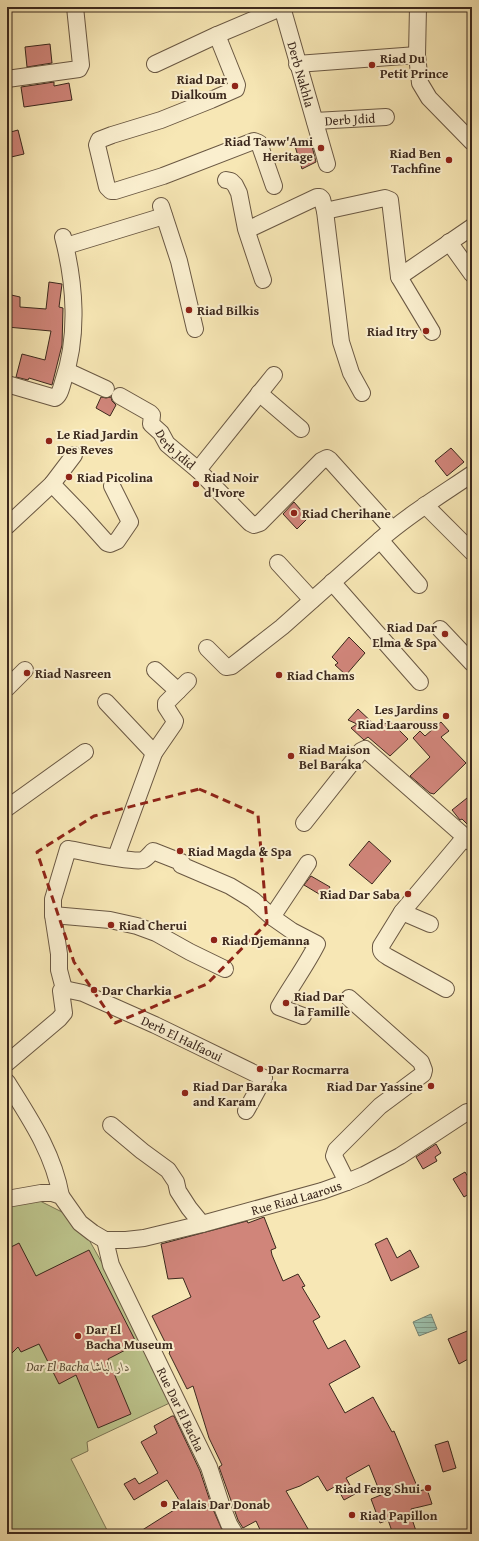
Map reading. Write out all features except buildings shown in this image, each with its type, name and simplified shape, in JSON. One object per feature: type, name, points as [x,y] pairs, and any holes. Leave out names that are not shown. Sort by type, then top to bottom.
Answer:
[{"type":"street","points":[[7,79],[79,69],[81,65],[74,7]]},
{"type":"street","points":[[155,64],[216,35],[282,7]]},
{"type":"street","name":"Derb Nakhla","points":[[282,7],[297,64],[327,164]]},
{"type":"street","points":[[418,7],[418,55],[420,83],[430,98],[472,142]]},
{"type":"street","points":[[216,35],[237,85],[236,89],[175,115],[112,135],[97,142],[107,187],[111,191],[115,191],[163,176],[254,141],[260,145],[274,186]]},
{"type":"street","points":[[297,64],[418,55]]},
{"type":"street","name":"Derb Jdid","points":[[315,121],[386,117]]},
{"type":"street","points":[[226,180],[231,181],[239,193],[247,230],[264,280]]},
{"type":"street","points":[[247,230],[317,197],[322,199],[342,342],[351,374],[362,393]]},
{"type":"street","points":[[325,212],[385,198],[390,200],[399,278],[432,332]]},
{"type":"street","points":[[7,384],[55,398],[59,393],[67,371],[71,346],[73,302],[70,270],[64,241],[163,211],[179,261],[195,329]]},
{"type":"street","points":[[399,278],[472,227]]},
{"type":"street","points":[[449,242],[472,274]]},
{"type":"street","points":[[67,371],[106,389]]},
{"type":"street","points":[[198,470],[274,375]]},
{"type":"street","points":[[259,393],[301,429]]},
{"type":"street","name":"Derb Jdid","points":[[120,396],[150,413],[152,416],[150,422],[161,433],[167,444],[198,470],[250,523],[257,525],[321,461],[327,458],[392,529]]},
{"type":"street","points":[[7,526],[52,484],[74,455]]},
{"type":"street","points":[[207,648],[222,664],[229,667],[282,627],[392,529],[472,474]]},
{"type":"street","points":[[52,484],[107,543],[110,544],[117,541],[130,522],[112,486]]},
{"type":"street","points":[[425,505],[472,552]]},
{"type":"street","points":[[380,540],[419,584]]},
{"type":"street","points":[[278,563],[312,600]]},
{"type":"street","points":[[332,582],[420,682]]},
{"type":"street","points":[[440,629],[472,663]]},
{"type":"street","points":[[7,688],[25,670]]},
{"type":"street","points":[[116,857],[154,753],[174,724],[174,718],[166,705],[183,686],[155,670]]},
{"type":"street","points":[[106,702],[154,753]]},
{"type":"street","points":[[304,824],[361,751],[365,749],[368,750],[468,840],[402,912],[381,946],[381,952],[446,989]]},
{"type":"street","points":[[7,808],[85,752]]},
{"type":"street","points":[[7,1063],[59,1019],[64,1012],[60,991],[64,989],[59,970],[59,954],[53,915],[53,899],[68,849],[143,860],[153,851],[181,862],[181,864],[230,886],[253,900],[272,917],[292,931],[317,944],[311,957],[290,987],[279,1007],[303,1016]]},
{"type":"street","points":[[272,917],[308,863]]},
{"type":"street","points":[[402,912],[430,924]]},
{"type":"street","points":[[53,915],[110,920],[137,926],[156,933],[225,969]]},
{"type":"street","name":"Derb El Halfaoui","points":[[64,989],[83,993],[154,1025],[264,1078],[246,1111]]},
{"type":"street","points":[[347,1182],[334,1156],[336,1150],[380,1106],[423,1074],[424,1070],[421,1062],[349,998]]},
{"type":"street","points":[[7,1082],[45,1146],[57,1176],[61,1196],[80,1223],[105,1240]]},
{"type":"street","name":"Rue Riad Laarous","points":[[105,1240],[144,1238],[202,1224],[322,1191],[364,1175],[400,1156],[467,1112],[472,1111]]},
{"type":"street","points":[[111,1126],[168,1170],[176,1182],[178,1191],[202,1224]]},
{"type":"street","points":[[7,1199],[41,1193],[52,1193],[61,1196]]},
{"type":"street","name":"Rue Dar El Bacha","points":[[105,1240],[111,1265],[209,1467],[229,1524],[236,1534]]},
{"type":"highlighted area","points":[[199,789],[258,815],[267,923],[207,984],[115,1023],[74,962],[37,852],[94,816]]},
{"type":"green space","name":"Dar El Bacha دار الباشا","points":[[36,1199],[64,1213],[88,1238],[141,1332],[176,1400],[87,1442],[88,1451],[71,1459],[107,1530],[104,1534],[7,1534],[7,1207]]},
{"type":"shaded area","points":[[431,1314],[437,1329],[419,1336],[413,1322]]},
{"type":"place","name":"Riad Du Petit Prince","points":[[372,65]]},
{"type":"place","name":"Riad Dar Dialkoum","points":[[235,86]]},
{"type":"place","name":"Riad Taww'Ami Heritage","points":[[321,148]]},
{"type":"place","name":"Riad Ben Tachfine","points":[[449,160]]},
{"type":"place","name":"Riad Bilkis","points":[[189,310]]},
{"type":"place","name":"Riad Itry","points":[[426,331]]},
{"type":"place","name":"Le Riad Jardin Des Reves","points":[[49,441]]},
{"type":"place","name":"Riad Picolina","points":[[69,477]]},
{"type":"place","name":"Riad Noir d'Ivore","points":[[196,484]]},
{"type":"place","name":"Riad Cherihane","points":[[294,513]]},
{"type":"place","name":"Riad Dar Elma & Spa","points":[[445,634]]},
{"type":"place","name":"Riad Nasreen","points":[[27,673]]},
{"type":"place","name":"Riad Chams","points":[[279,675]]},
{"type":"place","name":"Les Jardins Riad Laarouss","points":[[446,716]]},
{"type":"place","name":"Riad Maison Bel Baraka","points":[[291,756]]},
{"type":"place","name":"Riad Magda & Spa","points":[[180,851]]},
{"type":"place","name":"Riad Dar Saba","points":[[408,894]]},
{"type":"place","name":"Riad Cherui","points":[[111,925]]},
{"type":"place","name":"Riad Djemanna","points":[[214,940]]},
{"type":"place","name":"Dar Charkia","points":[[94,990]]},
{"type":"place","name":"Riad Dar la Famille","points":[[286,1003]]},
{"type":"place","name":"Dar Rocmarra","points":[[260,1069]]},
{"type":"place","name":"Riad Dar Yassine","points":[[431,1086]]},
{"type":"place","name":"Riad Dar Baraka and Karam","points":[[185,1093]]},
{"type":"place","name":"Dar El Bacha Museum","points":[[78,1336]]},
{"type":"place","name":"Riad Feng Shui","points":[[428,1488]]},
{"type":"place","name":"Palais Dar Donab","points":[[164,1504]]},
{"type":"place","name":"Riad Papillon","points":[[352,1515]]}]
